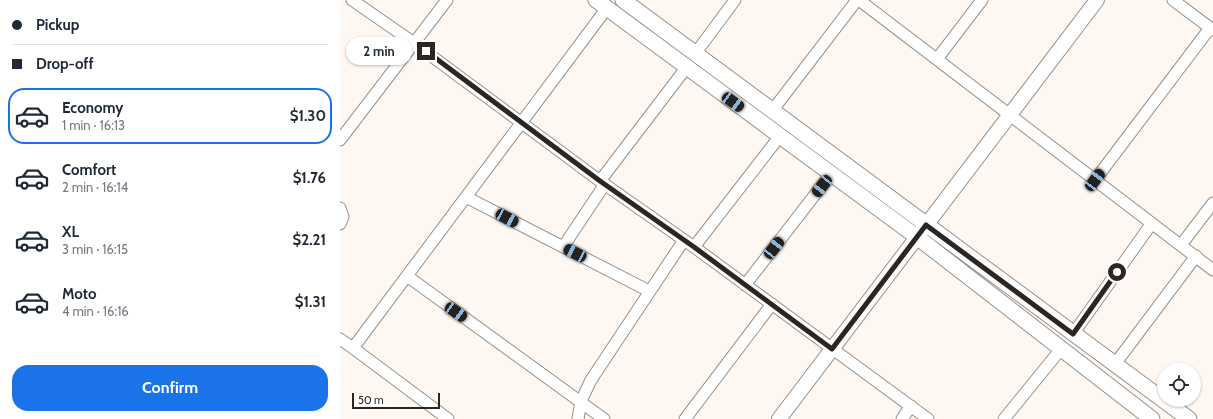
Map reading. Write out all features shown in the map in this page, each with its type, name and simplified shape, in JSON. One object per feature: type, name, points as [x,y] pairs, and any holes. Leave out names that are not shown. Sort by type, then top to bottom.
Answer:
[{"type":"main road","points":[[623,0],[772,111],[922,231],[1061,349],[1152,419]]},
{"type":"main road","points":[[601,4],[831,174],[922,231],[1073,334],[1189,419]]},
{"type":"street","points":[[352,0],[414,43],[602,183],[694,247],[928,419]]},
{"type":"street","points":[[340,140],[447,0]]},
{"type":"street","points":[[695,54],[735,0]]},
{"type":"street","points":[[772,111],[858,0],[1213,270]]},
{"type":"street","points":[[937,59],[982,0]]},
{"type":"street","points":[[779,419],[1097,0]]},
{"type":"street","points":[[1095,180],[1212,29],[1173,0]]},
{"type":"street","points":[[353,348],[522,122],[601,4]]},
{"type":"street","points":[[563,247],[602,183],[686,68]]},
{"type":"street","points":[[694,247],[780,136]]},
{"type":"street","points":[[745,285],[831,174]]},
{"type":"street","points":[[466,197],[649,291]]},
{"type":"street","points":[[1181,245],[1213,203]]},
{"type":"street","points":[[340,208],[343,217],[340,224]]},
{"type":"street","points":[[1073,334],[1152,223]]},
{"type":"street","points":[[578,419],[581,402],[591,380],[684,240]]},
{"type":"street","points":[[1115,364],[1196,256]]},
{"type":"street","points":[[406,276],[604,419]]},
{"type":"street","points":[[685,419],[772,304]]},
{"type":"street","points":[[340,339],[448,419]]},
{"type":"street","points":[[1004,419],[1061,349]]},
{"type":"street","points":[[902,419],[911,406]]},
{"type":"route","points":[[426,51],[600,181],[694,247],[832,349],[926,225],[1073,334],[1117,272]]}]
